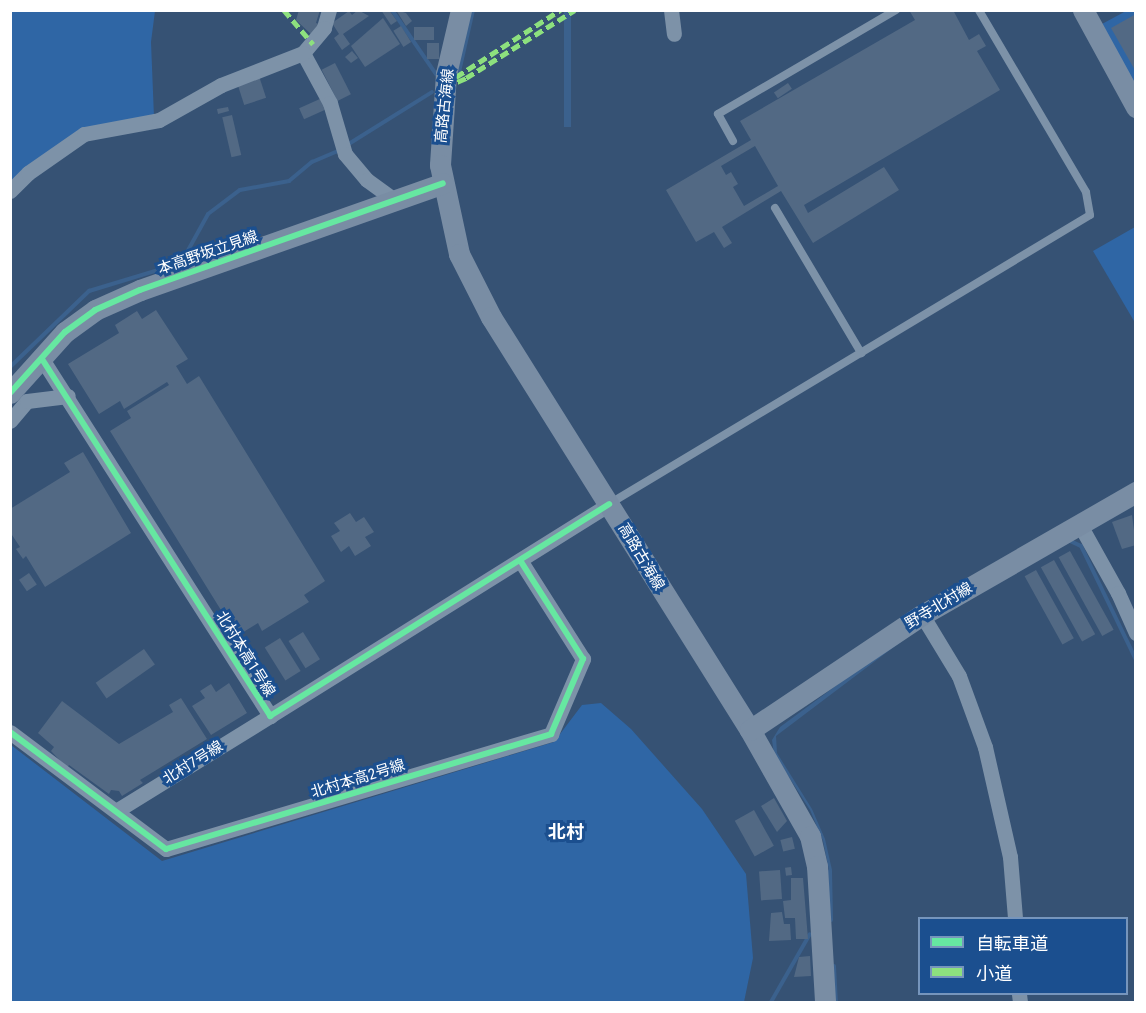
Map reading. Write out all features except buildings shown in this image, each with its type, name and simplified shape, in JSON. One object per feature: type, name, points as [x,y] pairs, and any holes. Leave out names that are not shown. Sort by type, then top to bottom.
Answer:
[{"type":"main road","name":"高路古海線","points":[[461,10],[446,74],[441,121],[443,183],[459,254],[491,317],[750,730],[810,836],[818,866],[825,1002]]},
{"type":"main road","points":[[1083,10],[1136,107]]},
{"type":"main road","name":"本高野坂立見線","points":[[10,393],[65,332],[104,306],[443,183]]},
{"type":"main road","name":"野寺北村線","points":[[750,730],[922,615],[1136,492]]},
{"type":"street","points":[[10,191],[28,173],[84,134],[159,120],[221,84],[303,53],[324,28],[329,10]]},
{"type":"street","points":[[671,10],[674,34]]},
{"type":"street","points":[[303,53],[330,103],[345,154],[360,173],[395,200]]},
{"type":"street","name":"北村本高1号線","points":[[42,359],[68,396],[270,716],[609,504]]},
{"type":"street","points":[[10,421],[27,401],[68,396]]},
{"type":"street","points":[[1080,525],[1118,593],[1136,633]]},
{"type":"street","name":"北村本高2号線","points":[[10,732],[166,849],[551,734],[584,659],[520,560]]},
{"type":"street","points":[[922,615],[958,676],[985,747],[1010,857],[1015,917]]},
{"type":"street","name":"北村7号線","points":[[116,811],[270,716]]},
{"type":"lane","points":[[733,141],[718,114],[896,10]]},
{"type":"lane","points":[[609,504],[1090,215],[1086,192],[979,10]]},
{"type":"lane","points":[[775,207],[861,353]]},
{"type":"shaded area","points":[[11,11],[155,11],[151,42],[154,117],[94,129],[11,187]]},
{"type":"shaded area","points":[[564,11],[571,11],[571,127],[564,127]]},
{"type":"shaded area","points":[[1126,11],[1135,11],[1135,87],[1102,24]]},
{"type":"shaded area","points":[[1135,227],[1136,320],[1134,321],[1093,251]]},
{"type":"shaded area","points":[[913,629],[915,631],[776,736],[777,753],[812,809],[825,839],[832,870],[830,875],[823,841],[810,810],[774,754],[772,740],[780,727]]},
{"type":"shaded area","points":[[601,703],[631,729],[702,809],[746,874],[753,958],[744,1002],[11,1002],[11,745],[162,861],[554,742],[582,705]]},
{"type":"waterway","points":[[392,10],[436,74]]},
{"type":"waterway","points":[[459,72],[473,10]]},
{"type":"waterway","points":[[347,145],[432,92]]},
{"type":"waterway","points":[[10,367],[89,291],[181,263],[208,214],[240,190],[289,181],[312,162],[340,150]]},
{"type":"waterway","points":[[1068,540],[1081,546],[1136,660]]},
{"type":"waterway","points":[[830,871],[831,920]]},
{"type":"waterway","points":[[771,1002],[810,934]]},
{"type":"waterway","points":[[834,966],[836,1002]]},
{"type":"marked path","points":[[284,10],[313,44]]},
{"type":"marked path","points":[[456,77],[560,10]]},
{"type":"marked path","points":[[445,87],[466,78],[575,10]]},
{"type":"cycle path","points":[[10,393],[65,332],[95,310],[140,290],[443,183]]},
{"type":"cycle path","points":[[42,359],[270,716],[609,504]]},
{"type":"cycle path","points":[[10,732],[166,849],[551,734],[583,659],[520,560]]},
{"type":"district","name":"北村","points":[[566,832]]}]
